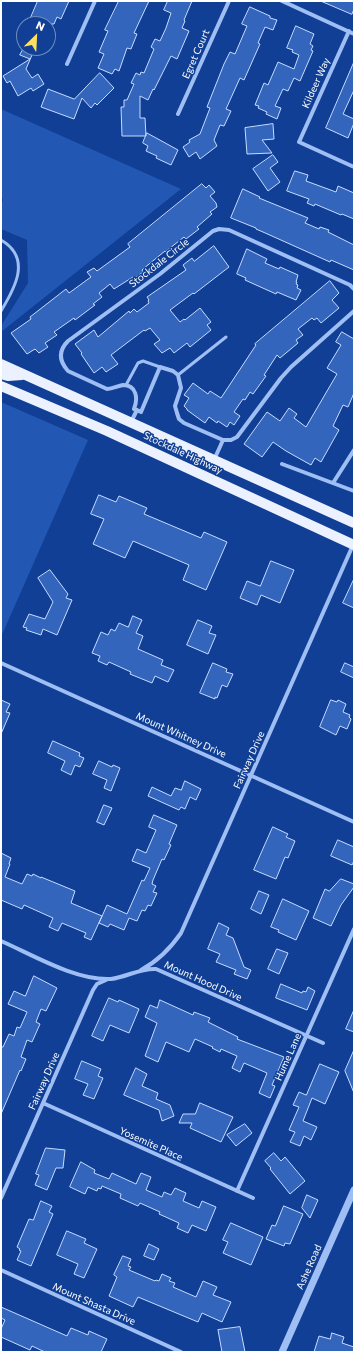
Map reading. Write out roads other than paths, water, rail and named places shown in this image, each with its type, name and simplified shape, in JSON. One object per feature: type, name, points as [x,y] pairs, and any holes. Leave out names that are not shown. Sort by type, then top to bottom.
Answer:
[{"type":"main road","name":"Stockdale Highway","points":[[1,364],[354,523]]},
{"type":"main road","name":"Stockdale Highway","points":[[1,374],[8,376],[24,374]]},
{"type":"main road","name":"Stockdale Highway","points":[[1,386],[107,431],[354,544]]},
{"type":"street","points":[[67,64],[95,1]]},
{"type":"street","name":"Egret Court","points":[[178,114],[229,1]]},
{"type":"street","points":[[282,1],[354,34]]},
{"type":"street","points":[[293,6],[295,1]]},
{"type":"street","name":"Kildeer Way","points":[[349,31],[299,142],[354,167]]},
{"type":"street","name":"Stockdale Circle","points":[[126,385],[107,389],[68,371],[63,366],[61,359],[61,352],[64,345],[160,274],[213,231],[219,229],[230,230],[350,285],[354,289]]},
{"type":"street","points":[[137,410],[141,412],[160,367],[173,371],[178,375],[181,388],[176,406],[180,419],[184,423],[224,440],[231,440],[237,437],[291,367],[354,311]]},
{"type":"street","points":[[126,385],[130,387],[137,396],[137,402],[134,409],[137,410]]},
{"type":"street","points":[[131,423],[137,410]]},
{"type":"street","points":[[214,460],[224,440]]},
{"type":"street","points":[[334,483],[354,450]]},
{"type":"street","points":[[282,464],[354,491]]},
{"type":"street","name":"Fairway Drive","points":[[141,970],[163,956],[181,933],[354,544]]},
{"type":"street","name":"Mount Whitney Drive","points":[[1,663],[354,822]]},
{"type":"street","name":"Hume Lane","points":[[237,1191],[354,929]]},
{"type":"street","name":"Mount Hood Drive","points":[[1,941],[69,972],[96,979],[110,979],[129,975],[141,970],[156,969],[322,1043]]},
{"type":"street","name":"Fairway Drive","points":[[1,1198],[93,990],[98,984],[110,979]]},
{"type":"street","name":"Yosemite Place","points":[[43,1103],[253,1198]]},
{"type":"street","name":"Ashe Road","points":[[282,1352],[354,1190]]},
{"type":"street","name":"Mount Shasta Drive","points":[[1,1270],[181,1352]]},
{"type":"lane","points":[[1,240],[9,245],[16,255],[19,266],[17,280],[1,311]]},
{"type":"lane","points":[[178,375],[226,337]]},
{"type":"lane","points":[[126,385],[138,363],[143,361],[160,367]]}]
